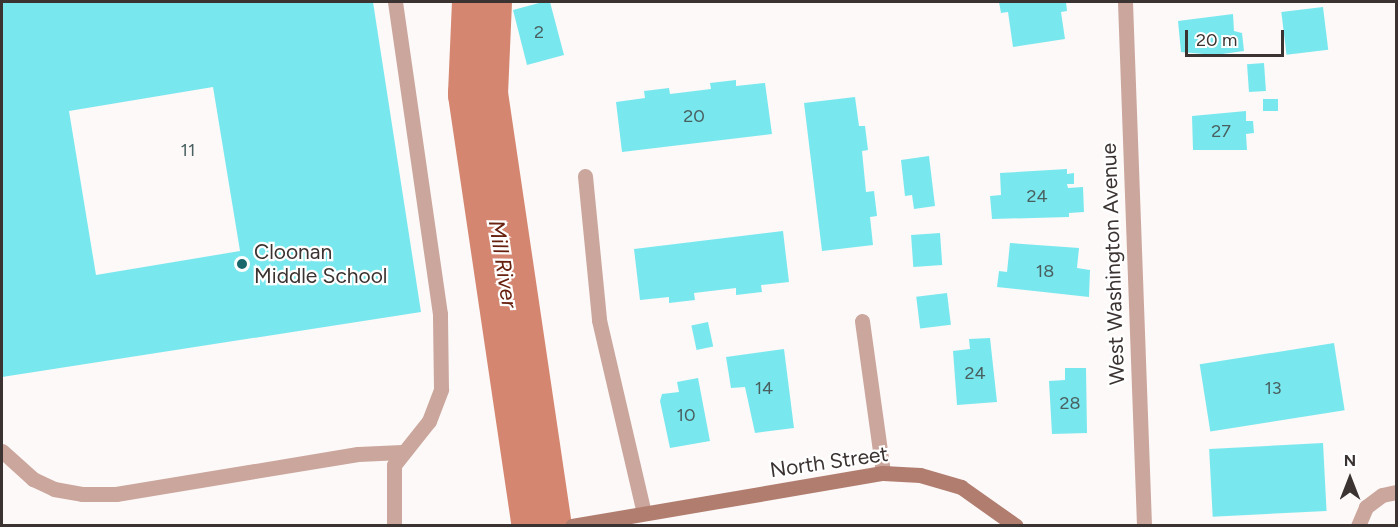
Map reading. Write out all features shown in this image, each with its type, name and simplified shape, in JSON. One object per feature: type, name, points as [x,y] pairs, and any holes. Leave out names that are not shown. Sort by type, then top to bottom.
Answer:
[{"type":"street","points":[[394,525],[391,488],[394,465],[435,410],[441,389],[440,346],[418,147],[395,2]]},
{"type":"street","name":"West Washington Avenue","points":[[1125,2],[1144,525]]},
{"type":"street","points":[[585,176],[599,320],[640,513]]},
{"type":"street","points":[[861,321],[883,473]]},
{"type":"street","points":[[2,451],[33,479],[54,489],[82,494],[116,494],[358,454],[402,452]]},
{"type":"street","name":"North Street","points":[[572,525],[883,473],[920,475],[961,487],[1016,525]]},
{"type":"street","points":[[1358,525],[1366,507],[1382,495],[1396,492]]},
{"type":"building","points":[[2,2],[373,2],[421,312],[2,377]],"holes":[[[213,87],[240,251],[96,275],[69,111]]]},
{"type":"building","points":[[550,2],[564,55],[527,65],[513,10]]},
{"type":"building","points":[[999,2],[1066,2],[1067,11],[1061,12],[1065,39],[1013,47],[1008,12],[1001,13]]},
{"type":"building","points":[[1323,7],[1328,50],[1287,55],[1281,12]]},
{"type":"building","points":[[1233,14],[1234,31],[1242,33],[1244,51],[1215,55],[1181,52],[1178,21]]},
{"type":"building","points":[[1264,63],[1266,91],[1249,92],[1247,64]]},
{"type":"building","points":[[736,80],[736,86],[765,83],[772,134],[622,152],[616,102],[645,98],[644,91],[669,88],[670,94],[711,89],[710,83]]},
{"type":"building","points":[[855,97],[859,126],[865,126],[868,150],[862,151],[866,192],[874,191],[877,216],[870,217],[873,245],[822,251],[804,103]]},
{"type":"building","points":[[1263,99],[1278,99],[1278,111],[1263,111]]},
{"type":"building","points":[[1246,111],[1246,121],[1253,121],[1254,133],[1246,134],[1247,150],[1193,150],[1192,116]]},
{"type":"building","points":[[929,156],[935,206],[914,209],[912,195],[905,196],[901,160]]},
{"type":"building","points":[[1067,169],[1067,174],[1074,173],[1074,184],[1067,184],[1068,188],[1083,187],[1084,212],[1069,213],[1069,217],[992,219],[990,196],[1001,195],[1000,173]]},
{"type":"building","points":[[783,231],[789,282],[761,285],[762,292],[736,295],[736,288],[694,293],[695,300],[669,303],[669,297],[640,300],[634,249]]},
{"type":"building","points":[[940,233],[942,265],[913,267],[911,235]]},
{"type":"building","points":[[1010,243],[1079,248],[1077,268],[1090,270],[1089,297],[997,287],[999,271],[1007,272]]},
{"type":"building","points":[[947,293],[951,325],[920,329],[916,297]]},
{"type":"building","points":[[708,322],[713,346],[697,350],[691,326]]},
{"type":"building","points":[[990,338],[997,402],[957,405],[953,351],[970,349],[969,339]]},
{"type":"building","points":[[1334,343],[1345,410],[1210,431],[1200,364]]},
{"type":"building","points":[[784,349],[794,428],[755,433],[745,387],[731,388],[726,357]]},
{"type":"building","points":[[1065,368],[1086,368],[1087,433],[1052,434],[1049,381],[1065,380]]},
{"type":"building","points":[[698,378],[710,441],[670,448],[660,401],[662,394],[679,392],[677,382]]},
{"type":"building","points":[[1323,443],[1327,511],[1213,517],[1209,449]]},
{"type":"waterway","name":"Mill River","points":[[482,2],[478,94],[542,526]]},
{"type":"place","name":"Cloonan Middle School","points":[[242,264]]}]
